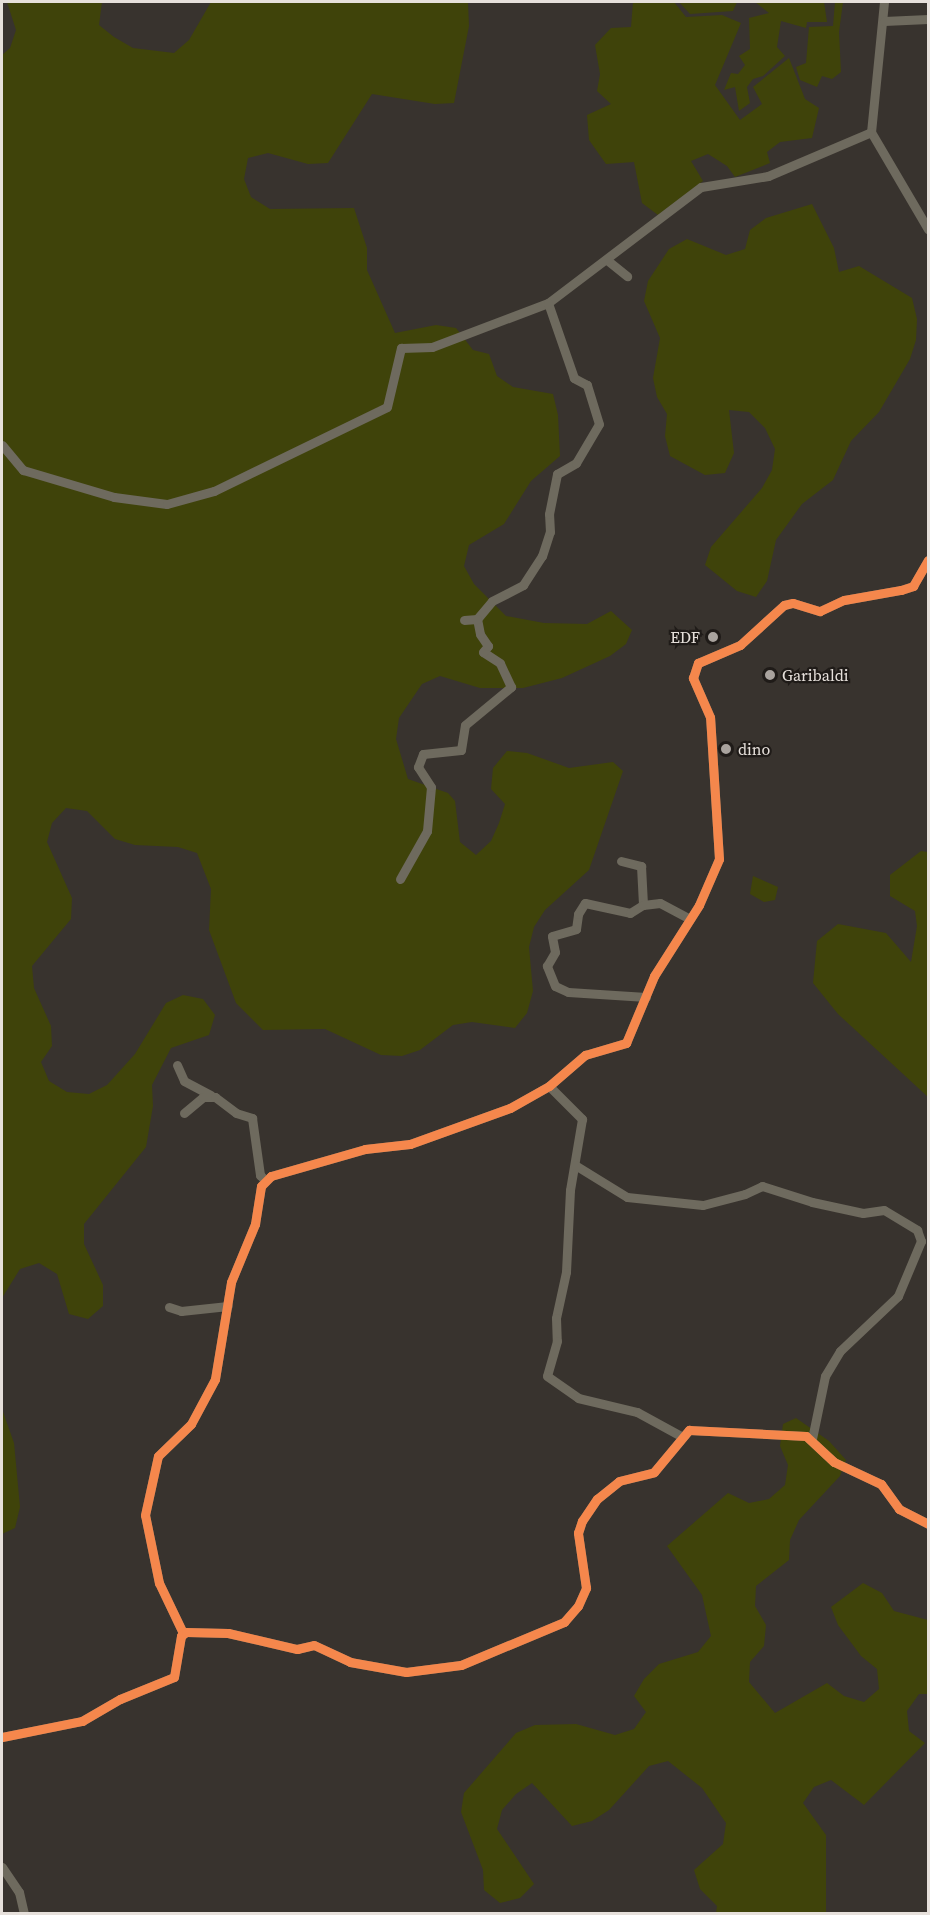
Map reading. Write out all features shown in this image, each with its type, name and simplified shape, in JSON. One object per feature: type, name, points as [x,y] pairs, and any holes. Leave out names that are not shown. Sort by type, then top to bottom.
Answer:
[{"type":"street","points":[[884,2],[884,21],[871,132],[928,229]]},
{"type":"street","points":[[884,21],[928,19]]},
{"type":"street","points":[[2,445],[19,468],[137,502],[166,504],[214,491],[383,410],[390,402],[401,348],[432,347],[548,303],[701,187],[768,176],[871,132]]},
{"type":"street","points":[[607,260],[627,276]]},
{"type":"street","points":[[464,620],[477,619],[492,601],[523,585],[542,556],[550,532],[549,514],[557,474],[576,463],[599,424],[587,385],[574,378],[548,303]]},
{"type":"street","points":[[2,1737],[82,1721],[120,1699],[174,1677],[183,1634],[159,1583],[145,1515],[158,1456],[191,1424],[215,1379],[234,1270],[255,1224],[259,1191],[265,1180],[356,1151],[410,1143],[442,1134],[510,1108],[549,1086],[585,1055],[626,1043],[654,976],[690,919],[719,860],[710,717],[693,678],[698,663],[740,645],[784,605],[794,603],[820,611],[844,600],[901,590],[913,586],[928,560]]},
{"type":"street","points":[[400,879],[427,831],[431,787],[418,766],[423,754],[461,750],[465,725],[511,687],[500,663],[483,652],[488,646],[480,634],[477,619]]},
{"type":"street","points":[[621,861],[641,866],[643,904]]},
{"type":"street","points":[[646,997],[568,992],[555,986],[547,966],[555,952],[552,936],[576,929],[578,914],[585,903],[630,914],[643,904],[660,903],[690,919]]},
{"type":"street","points":[[177,1065],[178,1072],[195,1090],[215,1097],[236,1113],[252,1118],[260,1175],[265,1180]]},
{"type":"street","points":[[549,1086],[582,1118],[574,1165],[566,1272],[556,1318],[557,1341],[547,1376],[578,1398],[637,1412],[681,1436]]},
{"type":"street","points":[[184,1113],[203,1097],[215,1097]]},
{"type":"street","points":[[574,1165],[627,1197],[703,1205],[723,1202],[762,1185],[863,1213],[884,1210],[917,1230],[921,1241],[898,1296],[840,1351],[825,1376],[812,1439]]},
{"type":"street","points":[[170,1307],[181,1311],[228,1305]]},
{"type":"street","points":[[183,1634],[214,1631],[297,1649],[314,1645],[350,1662],[406,1672],[461,1665],[570,1617],[586,1587],[578,1533],[582,1521],[597,1499],[619,1481],[654,1472],[681,1436],[697,1430],[806,1436],[812,1439],[834,1462],[881,1484],[899,1509],[928,1524]]},
{"type":"street","points":[[2,1867],[19,1892],[24,1914]]},
{"type":"green space","points":[[7,2],[102,2],[99,25],[114,37],[133,48],[174,53],[189,40],[211,2],[468,2],[469,26],[454,103],[435,104],[372,94],[328,163],[308,164],[268,153],[248,158],[244,179],[251,197],[270,209],[354,208],[367,248],[367,270],[395,333],[436,325],[456,328],[473,350],[489,354],[497,376],[513,387],[553,394],[558,415],[560,456],[531,481],[504,524],[469,545],[464,566],[474,584],[506,616],[544,623],[587,624],[611,611],[632,630],[626,644],[610,656],[562,678],[523,688],[480,688],[440,676],[422,684],[399,718],[396,739],[408,779],[448,793],[455,801],[460,842],[476,855],[491,841],[505,804],[491,789],[493,768],[507,751],[527,753],[569,768],[613,762],[623,771],[589,870],[545,910],[534,927],[529,947],[533,991],[527,1013],[515,1028],[472,1022],[453,1025],[420,1050],[402,1056],[381,1055],[325,1029],[263,1030],[236,1003],[209,930],[211,889],[197,853],[178,847],[135,845],[115,839],[87,811],[66,808],[52,823],[47,842],[72,898],[71,919],[32,966],[34,988],[51,1026],[52,1046],[41,1062],[49,1081],[67,1092],[89,1094],[107,1085],[135,1054],[166,1003],[183,995],[203,999],[215,1015],[209,1035],[171,1048],[152,1085],[153,1106],[146,1147],[84,1224],[84,1244],[103,1285],[103,1306],[88,1319],[69,1314],[57,1274],[39,1263],[20,1269],[2,1298],[2,55],[10,48],[16,30]]},
{"type":"green space","points":[[633,2],[674,2],[686,17],[722,15],[741,23],[715,85],[740,120],[762,104],[753,87],[789,58],[805,99],[819,108],[812,138],[780,142],[767,152],[770,163],[735,177],[727,166],[708,154],[691,161],[703,181],[658,215],[642,203],[634,162],[606,164],[589,140],[587,115],[611,104],[597,91],[600,74],[595,45],[611,28],[631,27]]},
{"type":"green space","points":[[679,2],[737,2],[733,11],[690,14]]},
{"type":"green space","points":[[755,2],[824,2],[827,22],[807,22],[806,28],[781,21],[777,47],[785,56],[763,76],[753,79],[747,87],[750,103],[739,111],[735,87],[724,90],[731,73],[738,74],[745,65],[739,56],[750,49],[749,18],[769,13]]},
{"type":"green space","points":[[835,2],[843,2],[839,32],[841,72],[832,79],[822,76],[817,87],[800,80],[796,67],[806,63],[809,27],[833,26]]},
{"type":"green space","points":[[812,204],[834,248],[839,272],[859,266],[912,298],[917,319],[916,340],[910,359],[879,412],[851,441],[833,480],[802,504],[776,540],[767,581],[756,597],[737,591],[705,565],[711,547],[762,488],[772,470],[775,449],[765,428],[749,412],[729,410],[734,453],[725,473],[705,475],[670,456],[665,436],[667,414],[657,397],[653,378],[660,338],[644,301],[648,281],[669,249],[687,239],[726,255],[745,249],[750,230],[766,218]]},
{"type":"green space","points":[[921,851],[928,852],[928,1097],[838,1014],[813,983],[817,941],[838,924],[886,933],[911,962],[917,926],[915,911],[890,896],[890,875]]},
{"type":"green space","points":[[753,876],[778,887],[775,900],[764,902],[750,894]]},
{"type":"green space","points":[[2,1409],[14,1443],[20,1507],[15,1528],[2,1534]]},
{"type":"green space","points":[[796,1418],[829,1441],[846,1460],[840,1476],[799,1520],[790,1540],[789,1560],[756,1586],[755,1606],[766,1625],[764,1646],[750,1662],[749,1682],[775,1713],[827,1683],[844,1696],[864,1702],[879,1689],[877,1669],[861,1656],[838,1625],[831,1607],[863,1583],[882,1593],[894,1611],[928,1620],[928,1694],[919,1694],[907,1711],[909,1731],[925,1743],[864,1805],[831,1780],[814,1787],[803,1803],[826,1835],[826,1913],[716,1913],[717,1906],[700,1889],[694,1870],[723,1844],[726,1823],[702,1788],[668,1761],[649,1766],[609,1810],[592,1821],[572,1826],[532,1783],[516,1794],[502,1810],[497,1829],[534,1884],[520,1898],[500,1903],[484,1890],[483,1870],[461,1812],[464,1793],[516,1733],[535,1725],[576,1724],[615,1735],[634,1729],[646,1712],[634,1696],[644,1679],[659,1664],[698,1652],[711,1636],[702,1595],[667,1546],[728,1493],[749,1503],[769,1499],[785,1485],[788,1465],[780,1446],[783,1424]]},
{"type":"cycle path","points":[[183,1633],[159,1583],[145,1515],[158,1456],[191,1424],[215,1379],[231,1282],[255,1224],[261,1186],[271,1176],[365,1149],[410,1144],[510,1108],[549,1086],[585,1055],[626,1043],[654,976],[699,905],[719,859],[710,717],[693,678],[698,663],[740,645],[784,605],[793,603],[820,611],[844,600],[901,590],[913,586],[928,560]]},
{"type":"cycle path","points":[[2,1737],[82,1721],[120,1699],[174,1677],[181,1636],[186,1632],[228,1633],[297,1649],[314,1645],[350,1662],[406,1672],[461,1665],[564,1622],[578,1606],[586,1588],[578,1533],[582,1521],[597,1499],[619,1481],[654,1472],[689,1430],[806,1436],[834,1462],[881,1484],[899,1509],[928,1524]]},
{"type":"place","name":"EDF","points":[[713,637]]},
{"type":"place","name":"Garibaldi","points":[[770,675]]},
{"type":"place","name":"dino","points":[[726,749]]}]
